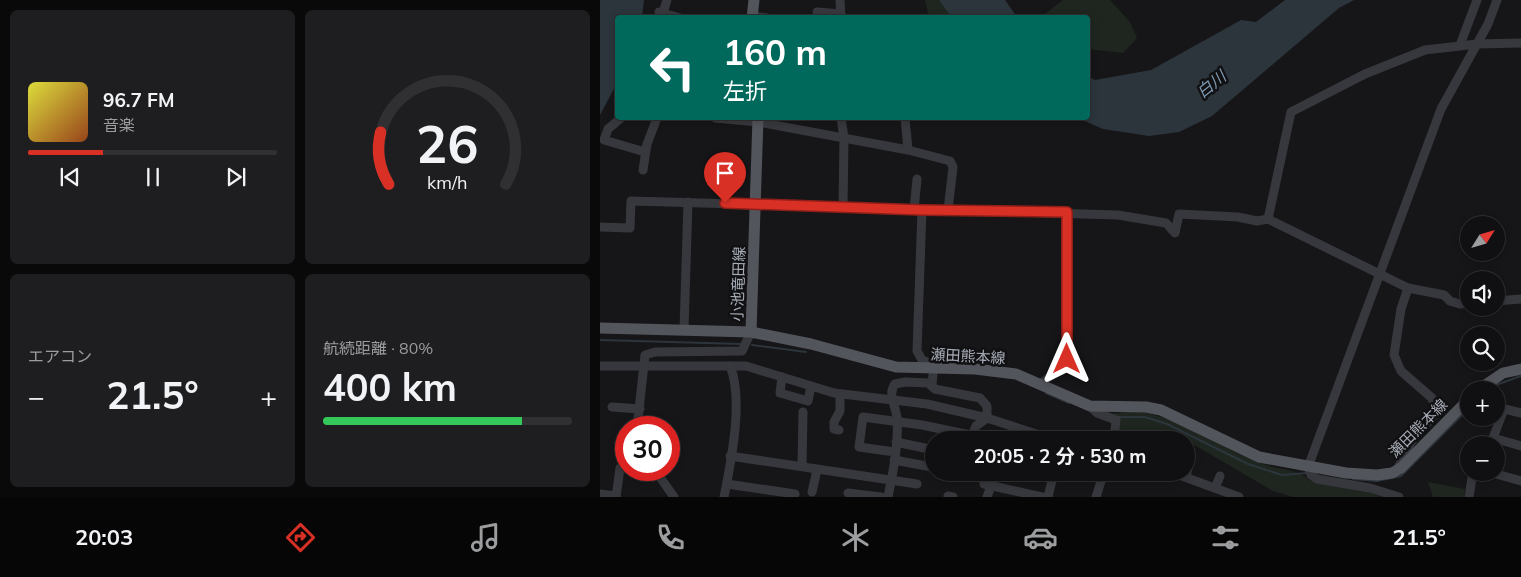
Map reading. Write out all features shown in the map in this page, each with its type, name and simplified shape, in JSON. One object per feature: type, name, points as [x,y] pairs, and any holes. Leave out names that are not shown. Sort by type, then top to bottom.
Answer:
[{"type":"main road","points":[[752,15],[754,0]]},
{"type":"main road","name":"小池竜田線","points":[[751,332],[758,120]]},
{"type":"main road","name":"瀬田熊本線","points":[[600,328],[751,332],[811,344],[896,367],[975,370],[1016,374],[1090,406],[1100,408],[1146,407],[1161,410],[1260,457],[1354,474],[1377,475],[1396,472],[1460,408]]},
{"type":"main road","points":[[1491,381],[1503,373],[1521,369]]},
{"type":"street","points":[[667,0],[661,12],[670,15]]},
{"type":"street","points":[[840,0],[841,15]]},
{"type":"street","points":[[1460,45],[1477,0]]},
{"type":"street","points":[[1398,497],[1370,488],[1317,479],[1311,475],[1308,467],[1441,110],[1477,44],[1497,0]]},
{"type":"street","points":[[817,12],[835,15]]},
{"type":"street","points":[[1268,219],[1290,112],[1364,74],[1425,50],[1460,45],[1521,42]]},
{"type":"street","points":[[619,120],[608,129],[604,140],[645,152]]},
{"type":"street","points":[[643,170],[645,152],[656,120]]},
{"type":"street","points":[[758,120],[908,150],[953,163],[948,210]]},
{"type":"street","points":[[841,120],[844,138],[843,206]]},
{"type":"street","points":[[905,120],[908,150]]},
{"type":"street","points":[[917,179],[917,351],[922,360],[934,365],[932,384]]},
{"type":"street","points":[[600,227],[630,228],[631,201],[843,206],[918,210],[1067,212],[1118,215],[1166,223],[1175,233],[1179,214],[1238,217],[1257,221],[1268,219],[1408,288],[1444,295],[1450,301],[1460,304]]},
{"type":"street","points":[[684,330],[688,202]]},
{"type":"street","points":[[1039,385],[1065,365],[1067,359],[1067,212]]},
{"type":"street","points":[[1396,472],[1411,442],[1434,415],[1436,407],[1432,398],[1401,371],[1394,355],[1401,309],[1408,288]]},
{"type":"street","points":[[1505,300],[1521,299]]},
{"type":"street","points":[[639,416],[642,366],[645,355],[651,353],[742,351],[751,332]]},
{"type":"street","points":[[600,366],[746,366],[840,394],[927,404],[987,418],[1028,431]]},
{"type":"street","points":[[724,497],[730,456],[735,384],[730,366]]},
{"type":"street","points":[[782,377],[780,393],[808,401],[811,386]]},
{"type":"street","points":[[888,497],[897,421],[891,391],[896,383],[932,384],[935,388],[980,398],[987,406],[987,418]]},
{"type":"street","points":[[835,429],[834,422],[840,411],[840,394]]},
{"type":"street","points":[[1090,406],[1097,413],[1116,420],[1115,431]]},
{"type":"street","points":[[612,407],[640,409]]},
{"type":"street","points":[[1505,409],[1521,413]]},
{"type":"street","points":[[802,465],[803,412]]},
{"type":"street","points":[[925,465],[859,447],[863,417],[897,421],[949,431]]},
{"type":"street","points":[[975,431],[975,427],[987,418]]},
{"type":"street","points":[[1505,441],[1521,446]]},
{"type":"street","points":[[896,442],[925,448]]},
{"type":"street","points":[[730,456],[802,465],[818,470],[916,484]]},
{"type":"street","points":[[812,492],[818,470]]},
{"type":"street","points":[[1215,488],[1220,476]]},
{"type":"street","points":[[1505,476],[1521,480]]},
{"type":"street","points":[[1195,480],[1239,497]]},
{"type":"street","points":[[600,494],[616,496],[618,481]]},
{"type":"street","points":[[663,481],[674,497]]},
{"type":"street","points":[[982,481],[991,486],[1042,497]]},
{"type":"street","points":[[1048,497],[1052,481]]},
{"type":"street","points":[[1096,497],[1101,481]]},
{"type":"street","points":[[1469,497],[1472,481]]},
{"type":"street","points":[[727,484],[795,494]]},
{"type":"street","points":[[988,497],[991,486]]},
{"type":"street","points":[[848,493],[881,497]]},
{"type":"shaded area","points":[[925,0],[939,0],[950,15],[929,15]]},
{"type":"shaded area","points":[[1063,0],[1110,0],[1130,22],[1137,38],[1123,53],[1090,49],[1090,15],[1044,15]]},
{"type":"shaded area","points":[[1134,411],[1151,414],[1168,419],[1194,431],[1120,430],[1120,421],[1108,414]]},
{"type":"shaded area","points":[[1195,432],[1250,459],[1271,467],[1300,474],[1309,480],[1365,490],[1382,497],[1293,497],[1273,491],[1195,445]]},
{"type":"shaded area","points":[[1428,482],[1465,489],[1464,497],[1433,497]]},
{"type":"water","points":[[600,0],[644,0],[642,15],[615,15],[615,87],[600,115]]},
{"type":"water","points":[[939,0],[1005,0],[1016,15],[950,15]]},
{"type":"water","name":"白川","points":[[1285,0],[1354,0],[1339,8],[1212,116],[1179,132],[1149,136],[1103,129],[1083,120],[1090,120],[1090,78],[1095,80],[1151,70],[1241,20],[1256,22]]},
{"type":"waterway","points":[[600,340],[741,344]]},
{"type":"waterway","points":[[752,345],[806,352]]},
{"type":"waterway","points":[[1505,382],[1521,376]]},
{"type":"waterway","points":[[1046,393],[1069,403]]},
{"type":"waterway","points":[[1116,417],[1145,417],[1167,424],[1248,464],[1282,475],[1307,473]]},
{"type":"waterway","points":[[1353,479],[1377,481],[1401,476],[1460,417]]},
{"type":"route","points":[[725,203],[922,210],[1067,212],[1067,359]]}]
